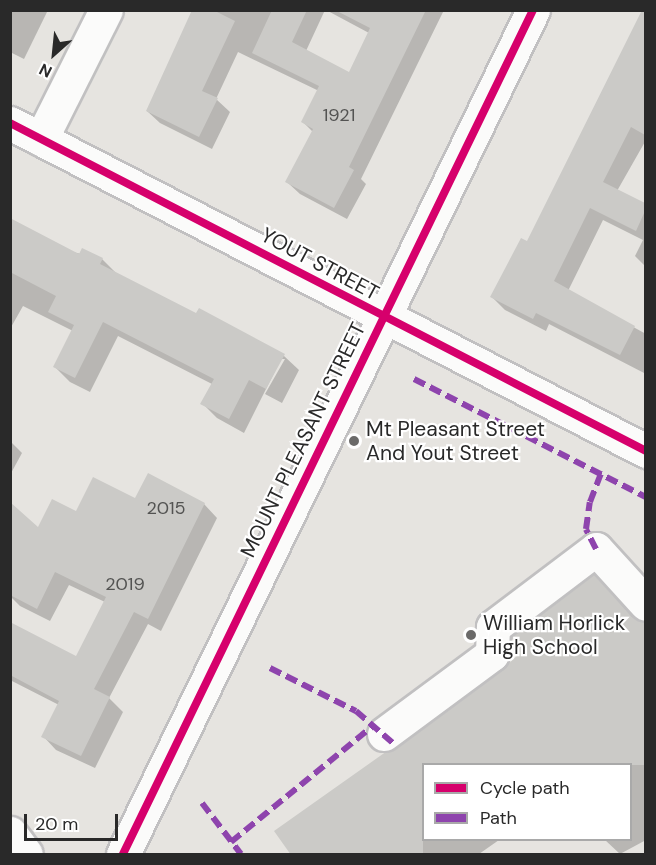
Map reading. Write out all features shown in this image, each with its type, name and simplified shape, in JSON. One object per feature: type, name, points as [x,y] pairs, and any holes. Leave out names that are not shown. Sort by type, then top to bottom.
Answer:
[{"type":"street","points":[[41,139],[106,10]]},
{"type":"street","name":"MOUNT PLEASANT STREET","points":[[123,855],[382,317],[533,10]]},
{"type":"street","name":"YOUT STREET","points":[[10,123],[645,451]]},
{"type":"street","points":[[384,734],[492,654],[493,627],[597,549],[645,604]]},
{"type":"street","points":[[10,833],[26,855]]},
{"type":"building","points":[[192,10],[213,10],[235,21],[202,91],[218,98],[199,137],[146,111]]},
{"type":"building","points":[[272,10],[307,10],[292,42],[349,72],[370,28],[335,10],[426,10],[349,167],[354,170],[334,208],[285,182],[313,129],[301,122],[319,86],[252,53]]},
{"type":"building","points":[[642,10],[645,10],[645,135],[631,127],[603,182],[645,203],[645,211],[636,231],[590,208],[554,281],[635,326],[620,355],[536,313],[533,319],[490,297],[521,238],[527,241]]},
{"type":"building","points":[[10,218],[79,254],[82,248],[103,258],[100,264],[196,313],[199,308],[285,354],[266,389],[249,380],[229,419],[200,404],[214,379],[103,322],[75,378],[53,367],[74,325],[48,312],[56,296],[10,272]]},
{"type":"building","points":[[148,473],[205,503],[148,619],[134,612],[94,689],[110,697],[81,756],[41,737],[59,701],[10,675],[10,622],[76,656],[106,597],[55,572],[37,609],[10,595],[10,502],[38,527],[52,499],[76,511],[93,477],[135,498]]},
{"type":"building","points":[[594,574],[632,617],[645,622],[645,765],[632,765],[632,763],[422,763],[423,855],[291,855],[274,831],[503,669],[520,653],[511,637]]},
{"type":"marked path","points":[[414,379],[646,497]]},
{"type":"marked path","points":[[596,549],[586,529],[590,502],[601,474]]},
{"type":"marked path","points":[[270,668],[356,711],[394,744]]},
{"type":"marked path","points":[[231,842],[374,725]]},
{"type":"marked path","points":[[202,803],[241,854]]},
{"type":"cycle path","points":[[123,854],[533,10]]},
{"type":"cycle path","points":[[10,123],[646,451]]},
{"type":"place","name":"Mt Pleasant Street And Yout Street","points":[[354,441]]},
{"type":"place","name":"William Horlick High School","points":[[471,635]]}]
